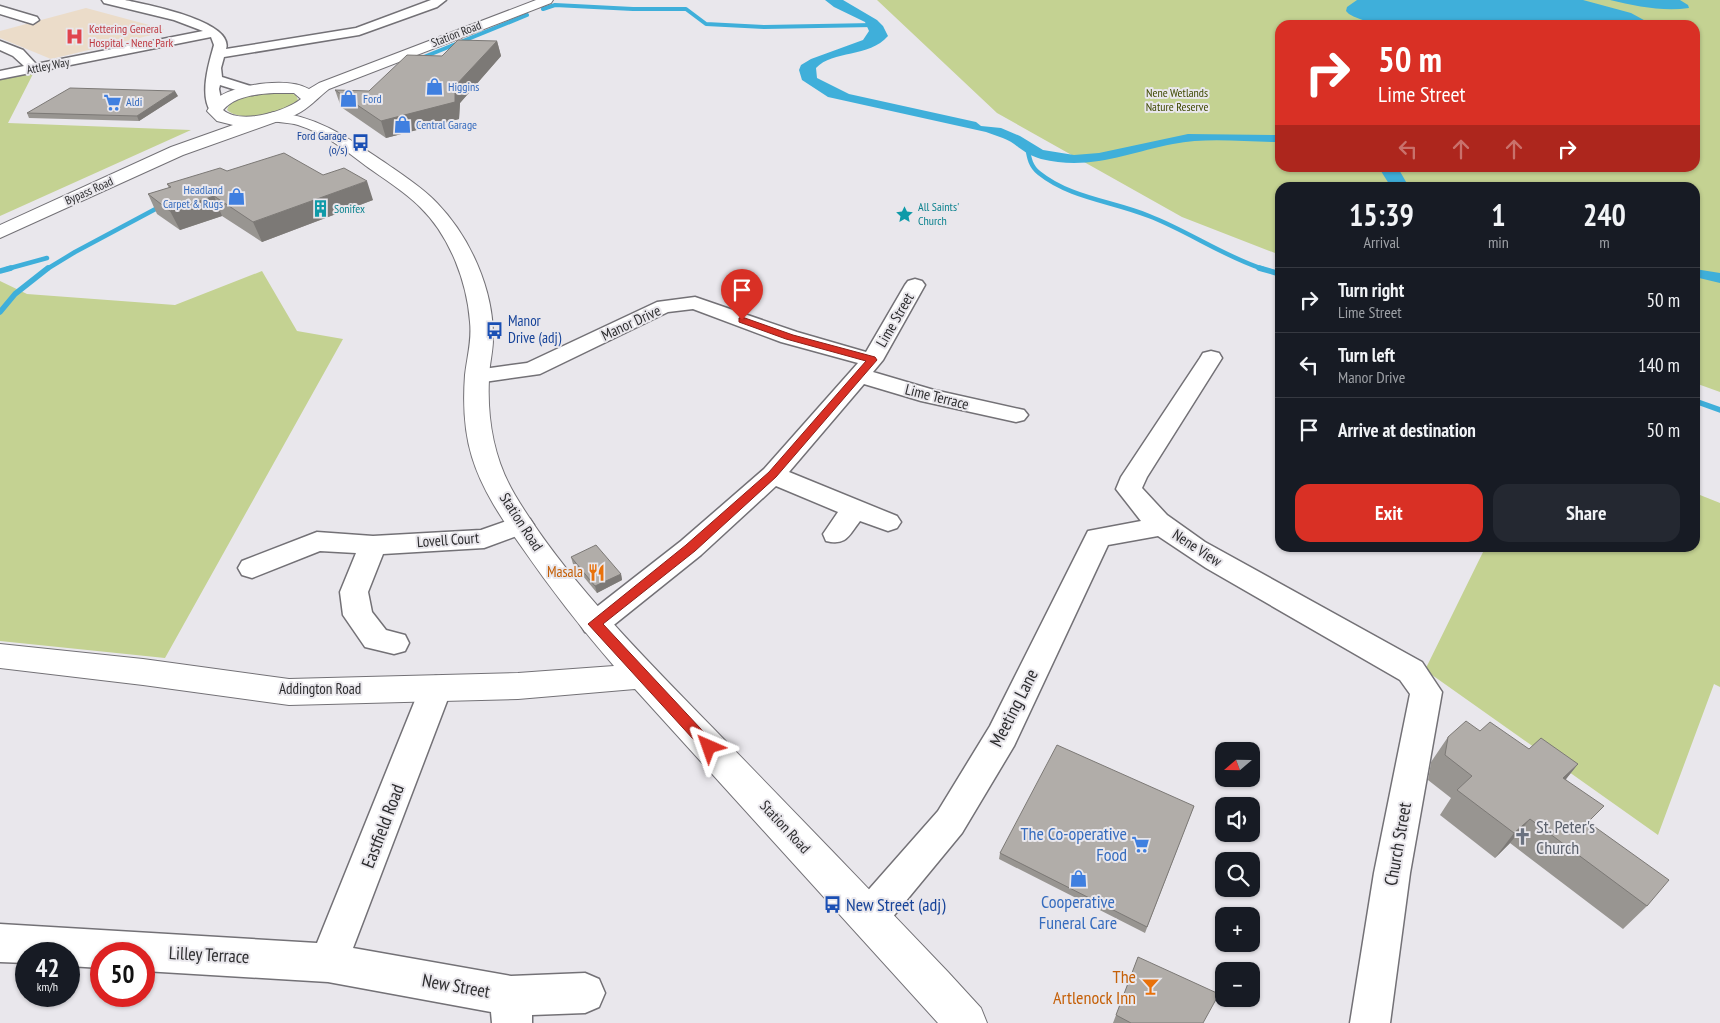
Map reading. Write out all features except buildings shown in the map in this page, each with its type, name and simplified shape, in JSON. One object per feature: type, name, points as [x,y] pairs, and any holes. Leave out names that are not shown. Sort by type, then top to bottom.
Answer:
[{"type":"main road","name":"Station Road","points":[[333,133],[323,115],[309,97],[324,86],[532,3],[547,0]]},
{"type":"main road","name":"Station Road","points":[[259,90],[380,63]]},
{"type":"main road","points":[[218,113],[242,121],[270,118],[300,108],[309,97],[297,89],[259,90]]},
{"type":"main road","name":"Bypass Road","points":[[177,151],[213,129],[218,123],[218,113],[225,100],[259,90]]},
{"type":"main road","name":"Station Road","points":[[270,118],[294,118],[333,133],[402,182],[431,207],[447,228],[462,253],[478,297],[482,338],[477,376],[477,418],[481,448],[494,481],[521,525],[595,624],[966,1023]]},
{"type":"main road","name":"Bypass Road","points":[[0,232],[177,151],[270,118]]},
{"type":"main road","name":"Addington Road","points":[[0,656],[144,672],[289,692],[518,686],[643,676]]},
{"type":"street","points":[[108,0],[198,25],[214,33],[221,45],[220,54],[214,68],[215,79],[212,89],[218,113]]},
{"type":"street","points":[[220,54],[359,31],[440,0]]},
{"type":"street","points":[[0,10],[27,18],[42,10]]},
{"type":"street","name":"Attley Way","points":[[0,75],[214,33]]},
{"type":"street","points":[[0,45],[18,53],[34,68]]},
{"type":"street","points":[[215,79],[259,90]]},
{"type":"street","name":"Lime Street","points":[[595,624],[691,548],[772,475],[865,367],[915,285]]},
{"type":"street","name":"Manor Drive","points":[[477,376],[532,369],[664,306],[695,303],[865,367]]},
{"type":"street","name":"Nene View","points":[[1211,358],[1134,476],[1129,489],[1135,499],[1162,526],[1223,565],[1411,671]]},
{"type":"street","name":"Lime Terrace","points":[[865,367],[929,396],[1016,416]]},
{"type":"street","points":[[772,475],[888,522]]},
{"type":"street","points":[[836,534],[855,508]]},
{"type":"street","name":"Lovell Court","points":[[252,568],[317,541],[373,545],[484,538],[521,525]]},
{"type":"street","name":"Meeting Lane","points":[[869,917],[950,822],[1002,736],[1098,538],[1162,526]]},
{"type":"street","points":[[373,545],[354,592],[358,615],[376,639],[394,643]]},
{"type":"street","name":"Church Street","points":[[1370,1023],[1392,873],[1426,692],[1411,671]]},
{"type":"street","name":"Eastfield Road","points":[[328,963],[436,688]]},
{"type":"street","name":"Lilley Terrace","points":[[0,943],[328,963]]},
{"type":"street","name":"New Street","points":[[328,963],[511,1009],[585,993]]},
{"type":"shaded area","name":"Kettering General Hospital - Nene Park","points":[[86,8],[164,29],[160,33],[51,59],[0,38],[0,31]]},
{"type":"green space","name":"Nene Wetlands Nature Reserve","points":[[877,0],[1720,0],[1720,392],[1700,385],[1700,182],[1275,182],[1275,253],[1182,217],[997,113]]},
{"type":"green space","points":[[34,72],[8,123],[191,130],[0,216],[0,79]]},
{"type":"green space","points":[[286,92],[296,95],[298,100],[292,105],[274,113],[242,116],[227,110],[230,104],[244,97],[262,93]]},
{"type":"green space","points":[[262,271],[297,331],[343,339],[165,658],[0,641],[0,281],[27,294],[175,305]]},
{"type":"green space","points":[[1700,495],[1720,503],[1720,687],[1714,684],[1658,835],[1425,670],[1483,552],[1700,552]]},
{"type":"water","points":[[825,0],[843,0],[877,20],[883,26],[888,36],[871,48],[832,58],[816,68],[817,78],[849,94],[976,122],[981,126],[1001,128],[1020,136],[1043,150],[1074,155],[1099,153],[1188,134],[1275,135],[1275,142],[1213,140],[1186,142],[1092,162],[1059,162],[1034,157],[1007,140],[986,132],[828,97],[802,80],[799,70],[801,65],[811,59],[863,40],[869,31],[865,22],[834,7]]},
{"type":"water","points":[[1357,0],[1583,0],[1631,13],[1644,20],[1361,20],[1349,14],[1346,11],[1347,7]]},
{"type":"water","points":[[1610,0],[1680,0],[1688,5],[1689,8],[1659,9]]},
{"type":"water","points":[[1382,172],[1400,172],[1406,182],[1388,182]]},
{"type":"water","points":[[1700,270],[1720,273],[1720,283],[1700,278]]},
{"type":"waterway","points":[[543,9],[555,5],[633,9],[686,9],[706,24],[764,27],[873,25]]},
{"type":"waterway","points":[[419,59],[527,15]]},
{"type":"waterway","points":[[1027,146],[1030,161],[1039,173],[1064,188],[1149,216],[1248,264],[1263,269]]},
{"type":"waterway","points":[[47,269],[163,205]]},
{"type":"waterway","points":[[7,269],[47,258]]},
{"type":"waterway","points":[[0,271],[11,268]]},
{"type":"waterway","points":[[0,312],[15,294],[48,268]]},
{"type":"waterway","points":[[1259,268],[1275,273]]},
{"type":"waterway","points":[[1700,403],[1720,410]]},
{"type":"place","name":"Kettering General Hospital - Nene Park","points":[[75,36]]},
{"type":"place","name":"Higgins","points":[[434,87]]},
{"type":"place","name":"Ford","points":[[349,99]]},
{"type":"place","name":"Aldi","points":[[112,102]]},
{"type":"place","name":"Central Garage","points":[[402,125]]},
{"type":"place","name":"Ford Garage (o/s)","points":[[361,143]]},
{"type":"place","name":"Headland Carpet & Rugs","points":[[237,197]]},
{"type":"place","name":"Sonifex","points":[[320,209]]},
{"type":"place","name":"All Saints' Church","points":[[904,214]]},
{"type":"place","name":"Manor Drive (adj)","points":[[494,330]]},
{"type":"place","name":"Masala","points":[[597,572]]},
{"type":"place","name":"St. Peter's Church","points":[[1522,837]]},
{"type":"place","name":"The Co-operative Food","points":[[1141,844]]},
{"type":"place","name":"Cooperative Funeral Care","points":[[1078,879]]},
{"type":"place","name":"New Street (adj)","points":[[832,905]]},
{"type":"place","name":"The Artlenock Inn","points":[[1150,987]]},
{"type":"route","points":[[709,747],[595,624],[691,548],[772,475],[872,360],[789,337],[742,320]]}]
